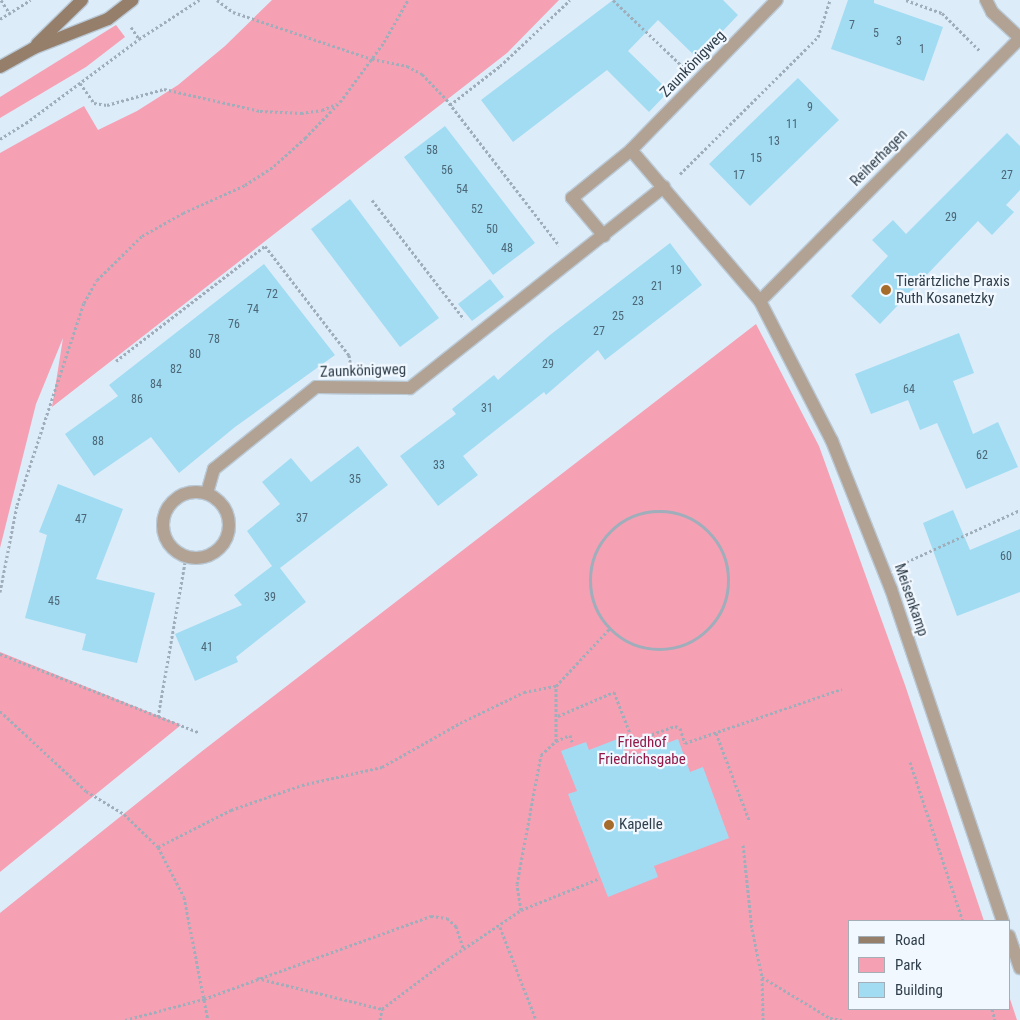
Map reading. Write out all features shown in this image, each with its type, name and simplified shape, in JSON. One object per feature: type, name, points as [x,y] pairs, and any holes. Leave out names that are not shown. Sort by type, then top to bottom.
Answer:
[{"type":"main road","points":[[34,48],[82,0]]},
{"type":"main road","points":[[0,68],[34,48],[108,19],[132,0]]},
{"type":"street","name":"Zaunkönigweg","points":[[604,236],[572,198],[631,150],[777,0]]},
{"type":"street","points":[[986,0],[992,12],[1020,38]]},
{"type":"street","name":"Reiherhagen","points":[[760,300],[1020,38]]},
{"type":"street","points":[[631,150],[760,300]]},
{"type":"street","name":"Zaunkönigweg","points":[[207,493],[214,470],[316,387],[410,388],[664,187]]},
{"type":"street","name":"Meisenkamp","points":[[760,300],[832,441],[884,572],[1004,920]]},
{"type":"street","points":[[207,493],[216,497],[228,512],[227,538],[220,549],[209,556],[186,557],[168,543],[164,531],[164,518],[171,504],[185,494],[207,493]]},
{"type":"street","points":[[1010,939],[1020,968]]},
{"type":"path","points":[[1,0],[10,14]]},
{"type":"path","points":[[0,20],[31,0]]},
{"type":"path","points":[[0,139],[199,0]]},
{"type":"path","points":[[217,0],[233,12],[372,59],[407,66],[422,74],[450,105],[571,262]]},
{"type":"path","points":[[0,592],[17,505],[84,303],[96,280],[142,236],[183,213],[245,185],[274,166],[340,102],[372,59],[408,0]]},
{"type":"path","points":[[450,105],[500,66],[570,0]]},
{"type":"path","points":[[613,0],[699,82]]},
{"type":"path","points":[[664,187],[694,163],[818,37],[830,0]]},
{"type":"path","points":[[906,0],[942,13],[994,64]]},
{"type":"path","points":[[80,83],[94,103],[107,105],[164,89],[260,111],[301,113],[322,110],[340,102]]},
{"type":"path","points":[[372,200],[477,335]]},
{"type":"path","points":[[116,361],[265,246],[349,355],[355,387]]},
{"type":"path","points":[[657,510],[679,514],[700,524],[716,540],[726,560],[728,583],[723,605],[711,625],[700,635],[672,647],[650,648],[628,642],[610,628],[597,610],[591,588],[592,565],[600,544],[615,527],[635,515],[657,510]]},
{"type":"path","points":[[884,572],[1020,510]]},
{"type":"path","points":[[158,717],[186,557]]},
{"type":"path","points":[[158,847],[231,810],[302,785],[382,767],[460,723],[524,692],[556,686],[610,628]]},
{"type":"path","points":[[0,654],[198,732]]},
{"type":"path","points":[[556,686],[558,716],[556,741]]},
{"type":"path","points":[[680,745],[842,689]]},
{"type":"path","points":[[558,716],[614,692],[633,741],[675,726],[680,728],[685,743]]},
{"type":"path","points":[[0,712],[86,790],[124,814],[158,847],[184,897],[208,1020]]},
{"type":"path","points":[[716,733],[749,820]]},
{"type":"path","points":[[521,910],[517,884],[542,754],[556,741],[570,735],[572,742]]},
{"type":"path","points":[[910,762],[963,920]]},
{"type":"path","points":[[743,845],[752,929],[762,977],[763,1020]]},
{"type":"path","points":[[380,1020],[382,1009],[464,950],[500,927],[521,910],[600,878]]},
{"type":"path","points":[[125,1020],[204,999],[256,978],[431,916],[447,918],[456,926],[464,950]]},
{"type":"path","points":[[500,927],[536,1020]]},
{"type":"path","points":[[762,977],[830,1018],[842,1020]]},
{"type":"path","points":[[256,978],[382,1009]]},
{"type":"path","points":[[142,1015],[143,1020]]},
{"type":"green space","points":[[272,0],[559,0],[507,53],[52,407],[63,338],[36,404],[0,548],[0,153],[84,106],[98,130],[137,111],[178,85],[225,46]]},
{"type":"green space","points":[[116,25],[125,37],[86,67],[0,118],[0,97]]},
{"type":"green space","name":"Friedhof Friedrichsgabe","points":[[756,324],[819,446],[905,685],[984,920],[848,920],[848,1010],[1010,1010],[1010,999],[1017,1020],[0,1020],[0,913],[201,752]]},
{"type":"green space","points":[[0,652],[181,725],[0,872]]},
{"type":"building","points":[[613,0],[723,0],[738,15],[697,58],[658,20],[628,51],[669,91],[649,112],[607,70],[513,142],[481,100]]},
{"type":"building","points":[[848,0],[874,0],[874,3],[943,27],[924,81],[831,49]]},
{"type":"building","points":[[798,78],[839,120],[750,206],[709,164]]},
{"type":"building","points":[[445,126],[535,243],[493,275],[404,157]]},
{"type":"building","points":[[1007,133],[1020,146],[1020,190],[1006,205],[1014,212],[992,235],[978,221],[880,324],[851,296],[888,256],[872,240],[893,220],[906,234]]},
{"type":"building","points":[[350,199],[439,318],[400,347],[311,229]]},
{"type":"building","points":[[670,243],[702,285],[605,360],[598,350],[546,395],[544,392],[463,456],[478,475],[438,506],[400,456],[456,414],[452,409],[494,375],[498,380],[550,335]]},
{"type":"building","points":[[264,264],[335,355],[235,427],[179,473],[151,437],[94,476],[65,434],[118,396],[109,385]]},
{"type":"building","points":[[490,279],[504,297],[472,321],[458,304]]},
{"type":"building","points":[[959,333],[974,373],[953,381],[973,434],[998,422],[1018,467],[966,489],[937,423],[920,430],[908,400],[871,414],[855,374]]},
{"type":"building","points":[[358,446],[388,485],[280,568],[306,602],[236,657],[238,662],[195,681],[175,634],[242,605],[234,595],[272,566],[247,531],[280,504],[262,482],[291,458],[311,482]]},
{"type":"building","points":[[58,484],[123,509],[96,579],[155,593],[137,663],[82,650],[86,634],[25,618],[47,535],[39,532]]},
{"type":"building","points":[[953,510],[970,550],[1020,529],[1020,592],[957,616],[923,523]]},
{"type":"building","points":[[620,738],[627,758],[678,739],[690,772],[703,767],[729,838],[654,866],[658,877],[608,897],[568,794],[577,791],[561,751],[586,742],[589,750]]},
{"type":"place","name":"Tierärtzliche Praxis Ruth Kosanetzky","points":[[886,290]]},
{"type":"place","name":"Kapelle","points":[[609,825]]}]
